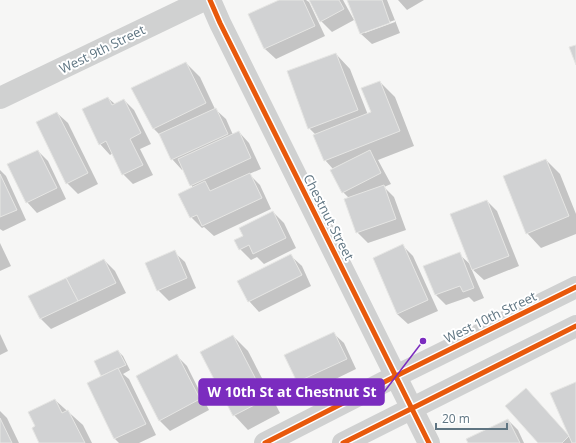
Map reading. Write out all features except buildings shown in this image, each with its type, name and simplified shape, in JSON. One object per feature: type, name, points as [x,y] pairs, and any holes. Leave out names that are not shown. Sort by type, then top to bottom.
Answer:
[{"type":"street","name":"West 9th Street","points":[[0,98],[204,0]]},
{"type":"street","name":"Chestnut Street","points":[[210,0],[223,30],[429,443]]},
{"type":"street","name":"West 10th Street","points":[[265,443],[576,287]]},
{"type":"street","points":[[343,443],[576,326]]},
{"type":"cycle path","points":[[210,0],[220,23],[429,443]]},
{"type":"cycle path","points":[[265,443],[576,287]]},
{"type":"cycle path","points":[[343,443],[576,326]]},
{"type":"place","name":"W 10th St at Chestnut St","points":[[423,341]]}]
